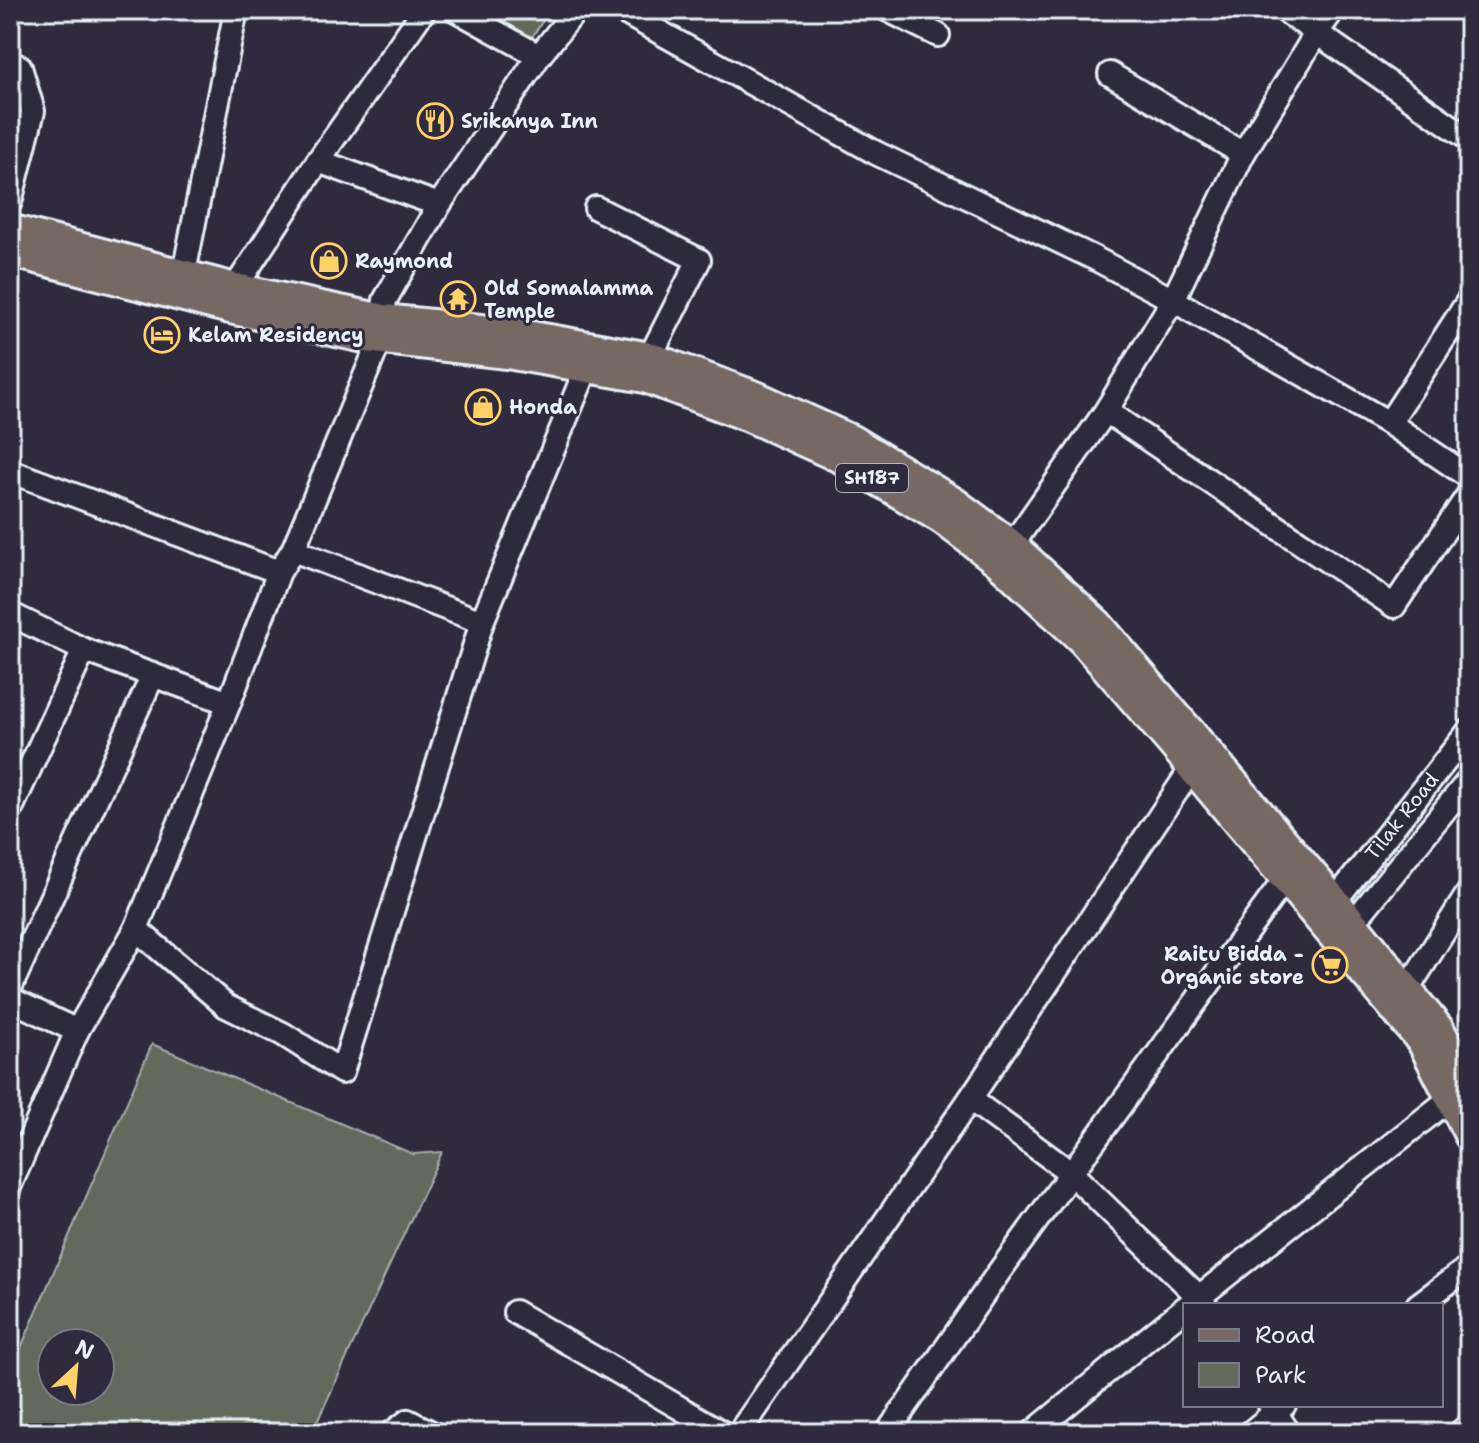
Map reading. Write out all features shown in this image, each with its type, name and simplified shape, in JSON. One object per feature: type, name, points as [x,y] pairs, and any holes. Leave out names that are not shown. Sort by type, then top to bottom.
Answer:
[{"type":"main road","name":"SH187","points":[[10,229],[184,273],[415,342],[645,378],[749,417],[842,459],[943,520],[998,562],[1082,640],[1286,878],[1337,921],[1407,990],[1440,1030],[1457,1076],[1469,1135]]},
{"type":"main road","name":"SH187","points":[[10,252],[230,309],[382,330],[510,332],[650,357],[758,397],[852,440],[954,502],[1012,545],[1098,624],[1337,921],[1422,1042],[1457,1076]]},
{"type":"street","points":[[184,273],[236,10]]},
{"type":"street","points":[[235,288],[318,161],[424,10]]},
{"type":"street","points":[[456,10],[539,56]]},
{"type":"street","points":[[10,1185],[77,1031],[136,929],[279,572],[293,550],[382,330],[385,300],[439,205],[539,56],[576,10]]},
{"type":"street","points":[[620,10],[876,153],[1094,258],[1173,300],[1389,423],[1469,477]]},
{"type":"street","points":[[888,10],[938,35]]},
{"type":"street","points":[[1284,10],[1466,131]]},
{"type":"street","points":[[1012,545],[1106,411],[1173,300],[1243,154],[1333,10]]},
{"type":"street","points":[[10,63],[20,67],[33,111],[10,202]]},
{"type":"street","points":[[1110,74],[1243,154]]},
{"type":"street","points":[[318,161],[439,205]]},
{"type":"street","points":[[596,208],[699,260],[650,357]]},
{"type":"street","points":[[1389,423],[1469,301]]},
{"type":"street","points":[[136,929],[226,1006],[283,1034],[342,1072],[482,622],[587,367]]},
{"type":"street","points":[[1106,411],[1394,606],[1469,494]]},
{"type":"street","points":[[10,471],[279,572]]},
{"type":"street","points":[[293,550],[482,622]]},
{"type":"street","points":[[13,623],[229,703]]},
{"type":"street","points":[[10,811],[84,650]]},
{"type":"street","points":[[10,988],[153,675]]},
{"type":"street","name":"Tilak Road","points":[[1337,921],[1469,731]]},
{"type":"street","points":[[739,1433],[970,1099],[1192,768]]},
{"type":"street","name":"Tilak Road","points":[[1337,921],[1469,780]]},
{"type":"street","points":[[887,1433],[1286,878]]},
{"type":"street","points":[[1407,990],[1469,892]]},
{"type":"street","points":[[10,999],[77,1031]]},
{"type":"street","points":[[1195,1303],[1457,1076]]},
{"type":"street","points":[[970,1099],[1071,1173],[1193,1303]]},
{"type":"street","points":[[1421,1303],[1469,1267]]},
{"type":"street","points":[[515,1312],[723,1433]]},
{"type":"street","points":[[1032,1433],[1183,1313]]},
{"type":"street","points":[[1250,1433],[1276,1407],[1289,1433]]},
{"type":"street","points":[[392,1433],[408,1421],[432,1433]]},
{"type":"street","points":[[1460,1433],[1469,1425]]},
{"type":"green space","points":[[478,10],[550,10],[528,43]]},
{"type":"green space","points":[[152,1044],[413,1154],[442,1152],[312,1433],[10,1433],[10,1373]]},
{"type":"place","name":"Srikanya Inn","points":[[435,121]]},
{"type":"place","name":"Raymond","points":[[329,261]]},
{"type":"place","name":"Old Somalamma Temple","points":[[458,299]]},
{"type":"place","name":"Kelam Residency","points":[[162,335]]},
{"type":"place","name":"Honda","points":[[483,407]]},
{"type":"place","name":"Raitu Bidda - Organic store","points":[[1330,965]]}]
